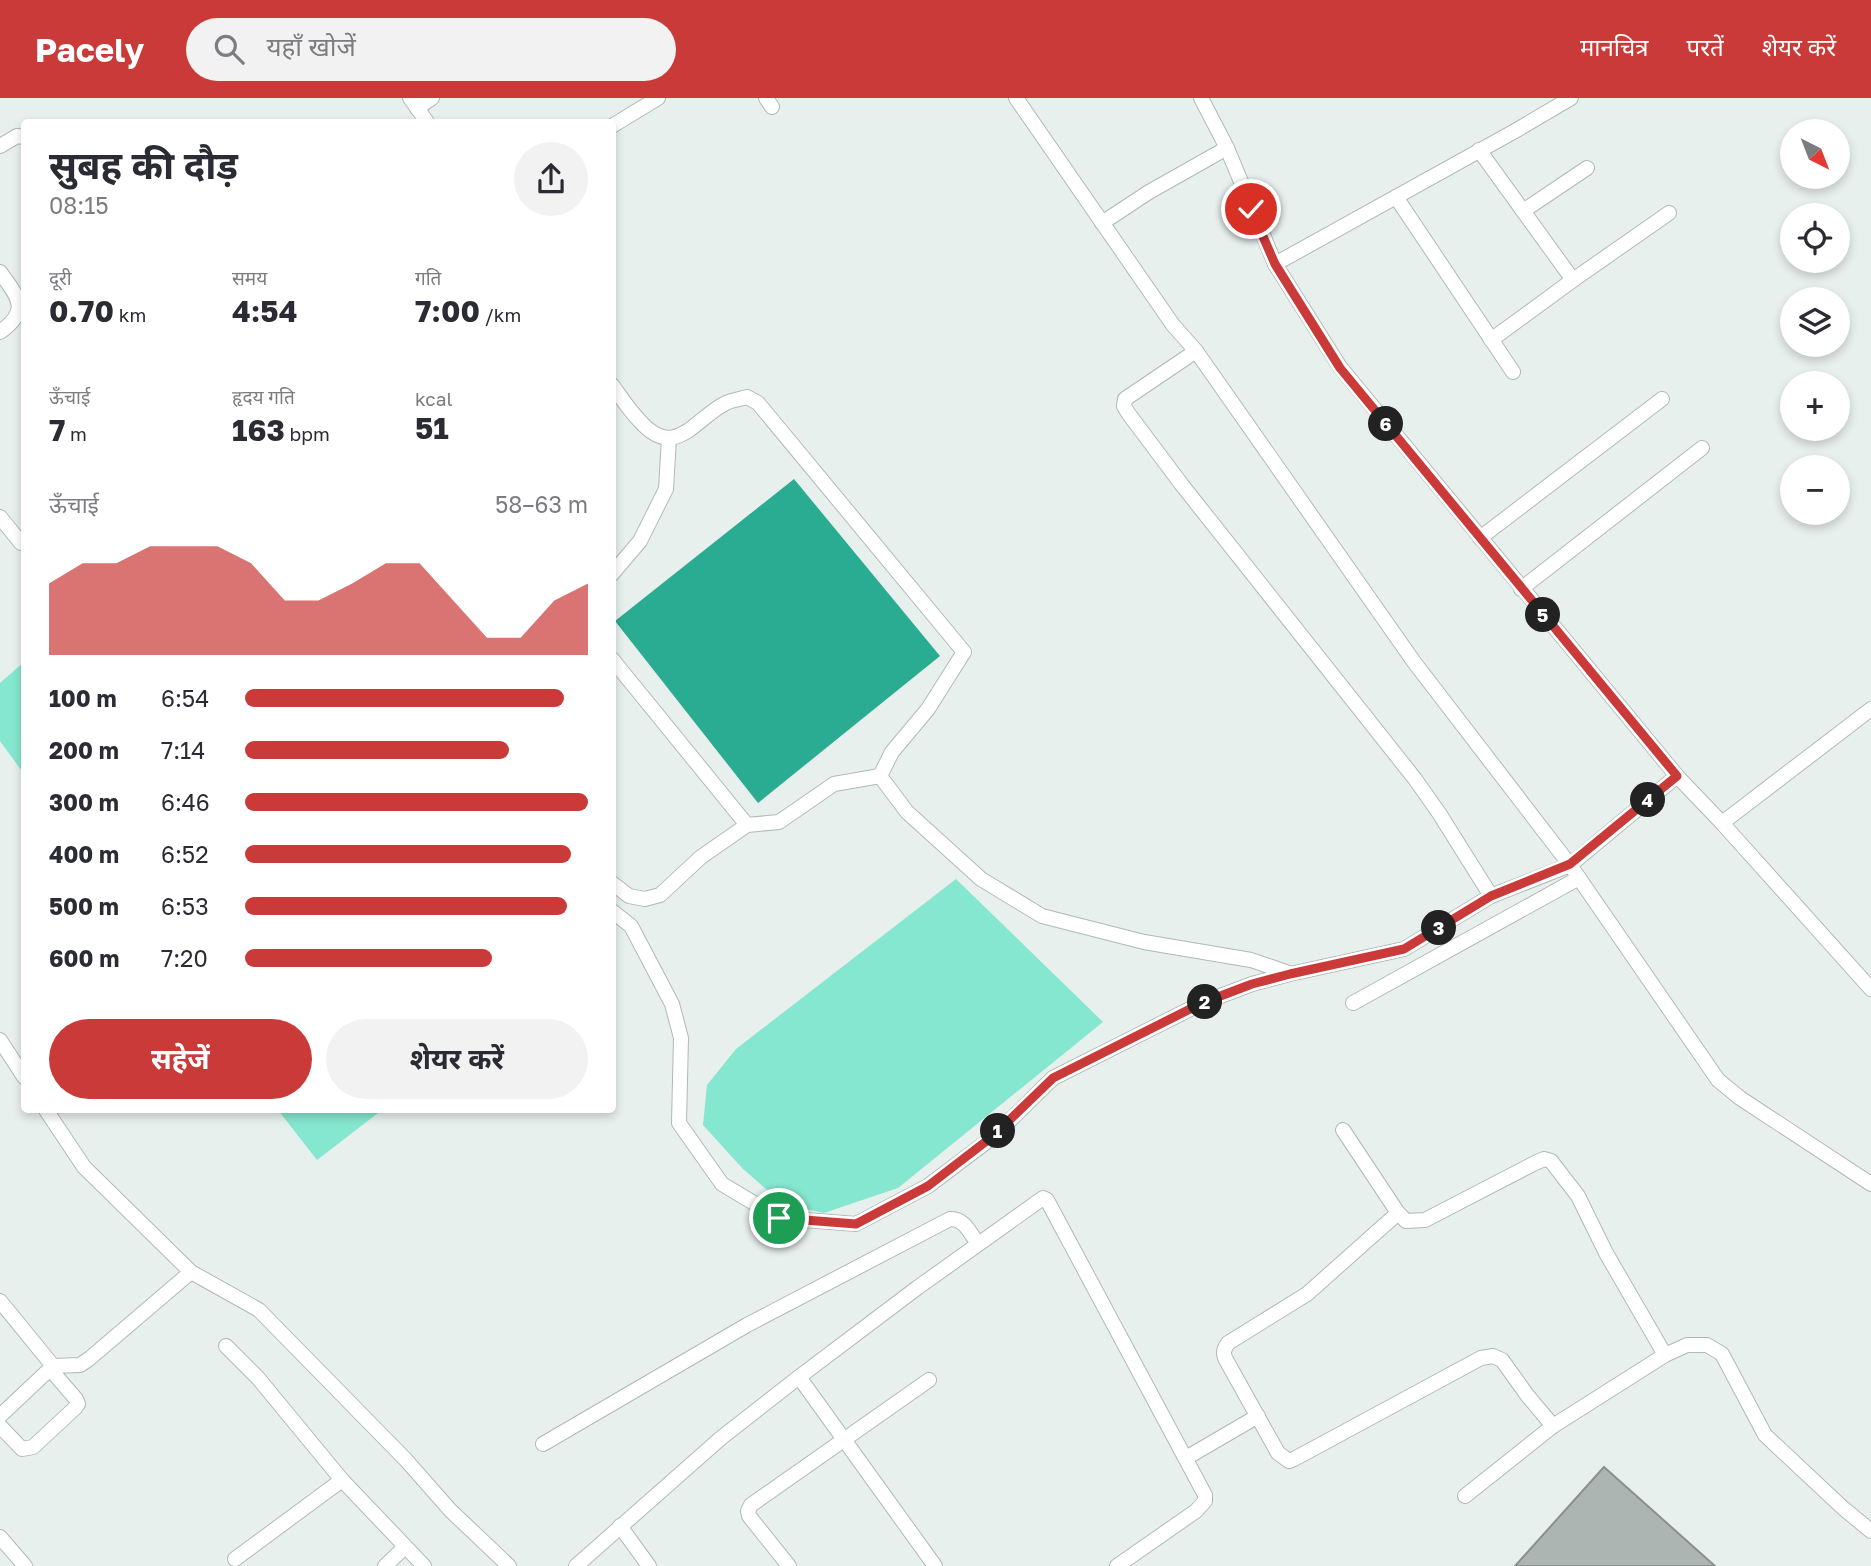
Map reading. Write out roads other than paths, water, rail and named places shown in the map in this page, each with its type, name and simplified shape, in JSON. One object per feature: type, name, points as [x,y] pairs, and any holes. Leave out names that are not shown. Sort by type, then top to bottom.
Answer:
[{"type":"street","points":[[426,119],[414,103],[432,98]]},
{"type":"street","points":[[616,124],[658,98]]},
{"type":"street","points":[[1016,98],[1173,325],[1196,351],[1414,662],[1570,864],[1718,1080],[1740,1098],[1871,1184]]},
{"type":"street","points":[[1201,98],[1227,148],[1275,264],[1340,368],[1677,776],[1871,989]]},
{"type":"street","points":[[1275,264],[1571,98]]},
{"type":"street","points":[[0,145],[21,137]]},
{"type":"street","points":[[1102,223],[1149,192],[1227,148]]},
{"type":"street","points":[[1479,150],[1573,280]]},
{"type":"street","points":[[1523,211],[1587,168]]},
{"type":"street","points":[[1396,197],[1513,372]]},
{"type":"street","points":[[1491,340],[1668,213]]},
{"type":"street","points":[[0,272],[19,286],[19,308],[15,318],[0,331]]},
{"type":"street","points":[[1196,351],[1125,399],[1124,406],[1128,414],[1415,779],[1491,896]]},
{"type":"street","points":[[616,390],[639,422],[653,434],[669,438],[688,431],[726,403],[747,397],[758,403],[964,652],[928,709],[892,752],[880,776]]},
{"type":"street","points":[[1480,538],[1662,399]]},
{"type":"street","points":[[616,569],[640,541],[666,489],[669,438]]},
{"type":"street","points":[[1521,589],[1702,448]]},
{"type":"street","points":[[0,517],[21,543]]},
{"type":"street","points":[[616,664],[747,825]]},
{"type":"street","points":[[1722,823],[1871,709]]},
{"type":"street","points":[[880,776],[907,812],[981,879],[1042,916],[1144,942],[1251,960],[1290,974]]},
{"type":"street","points":[[616,886],[629,896],[645,899],[660,895],[701,857],[747,825],[779,821],[834,784],[880,776]]},
{"type":"street","points":[[616,914],[631,926],[672,1004],[681,1038],[679,1123],[722,1184],[779,1218],[856,1224],[928,1186],[993,1136],[1053,1078],[1202,1003],[1252,984],[1404,949],[1491,896],[1570,864],[1677,776]]},
{"type":"street","points":[[1353,1003],[1579,878]]},
{"type":"street","points":[[0,1040],[21,1072]]},
{"type":"street","points":[[48,1113],[84,1167],[191,1272],[260,1310],[406,1460],[450,1510],[509,1566]]},
{"type":"street","points":[[1343,1130],[1406,1221],[1425,1220],[1535,1163],[1544,1159],[1551,1161],[1578,1196],[1606,1252],[1665,1355]]},
{"type":"street","points":[[576,1566],[721,1438],[799,1377],[1043,1198],[1047,1200],[1205,1495],[1205,1501],[1196,1511],[1117,1566]]},
{"type":"street","points":[[1398,1213],[1307,1294],[1224,1348],[1225,1359],[1278,1453],[1289,1461],[1481,1358],[1493,1356],[1502,1360],[1553,1426]]},
{"type":"street","points":[[543,1444],[747,1325],[950,1219],[964,1223],[978,1244]]},
{"type":"street","points":[[0,1416],[52,1367],[80,1365],[89,1359],[191,1272]]},
{"type":"street","points":[[0,1301],[78,1404],[27,1450],[22,1449],[0,1426]]},
{"type":"street","points":[[1465,1496],[1553,1426],[1665,1355],[1687,1345],[1707,1345],[1722,1354],[1765,1435],[1871,1531]]},
{"type":"street","points":[[226,1346],[258,1378],[342,1480],[424,1566]]},
{"type":"street","points":[[799,1377],[936,1566]]},
{"type":"street","points":[[789,1566],[749,1516],[751,1505],[929,1380]]},
{"type":"street","points":[[1186,1458],[1258,1416]]},
{"type":"street","points":[[234,1559],[342,1480]]},
{"type":"street","points":[[620,1526],[649,1566]]},
{"type":"street","points":[[0,1537],[25,1566]]},
{"type":"street","points":[[385,1566],[405,1547]]}]
